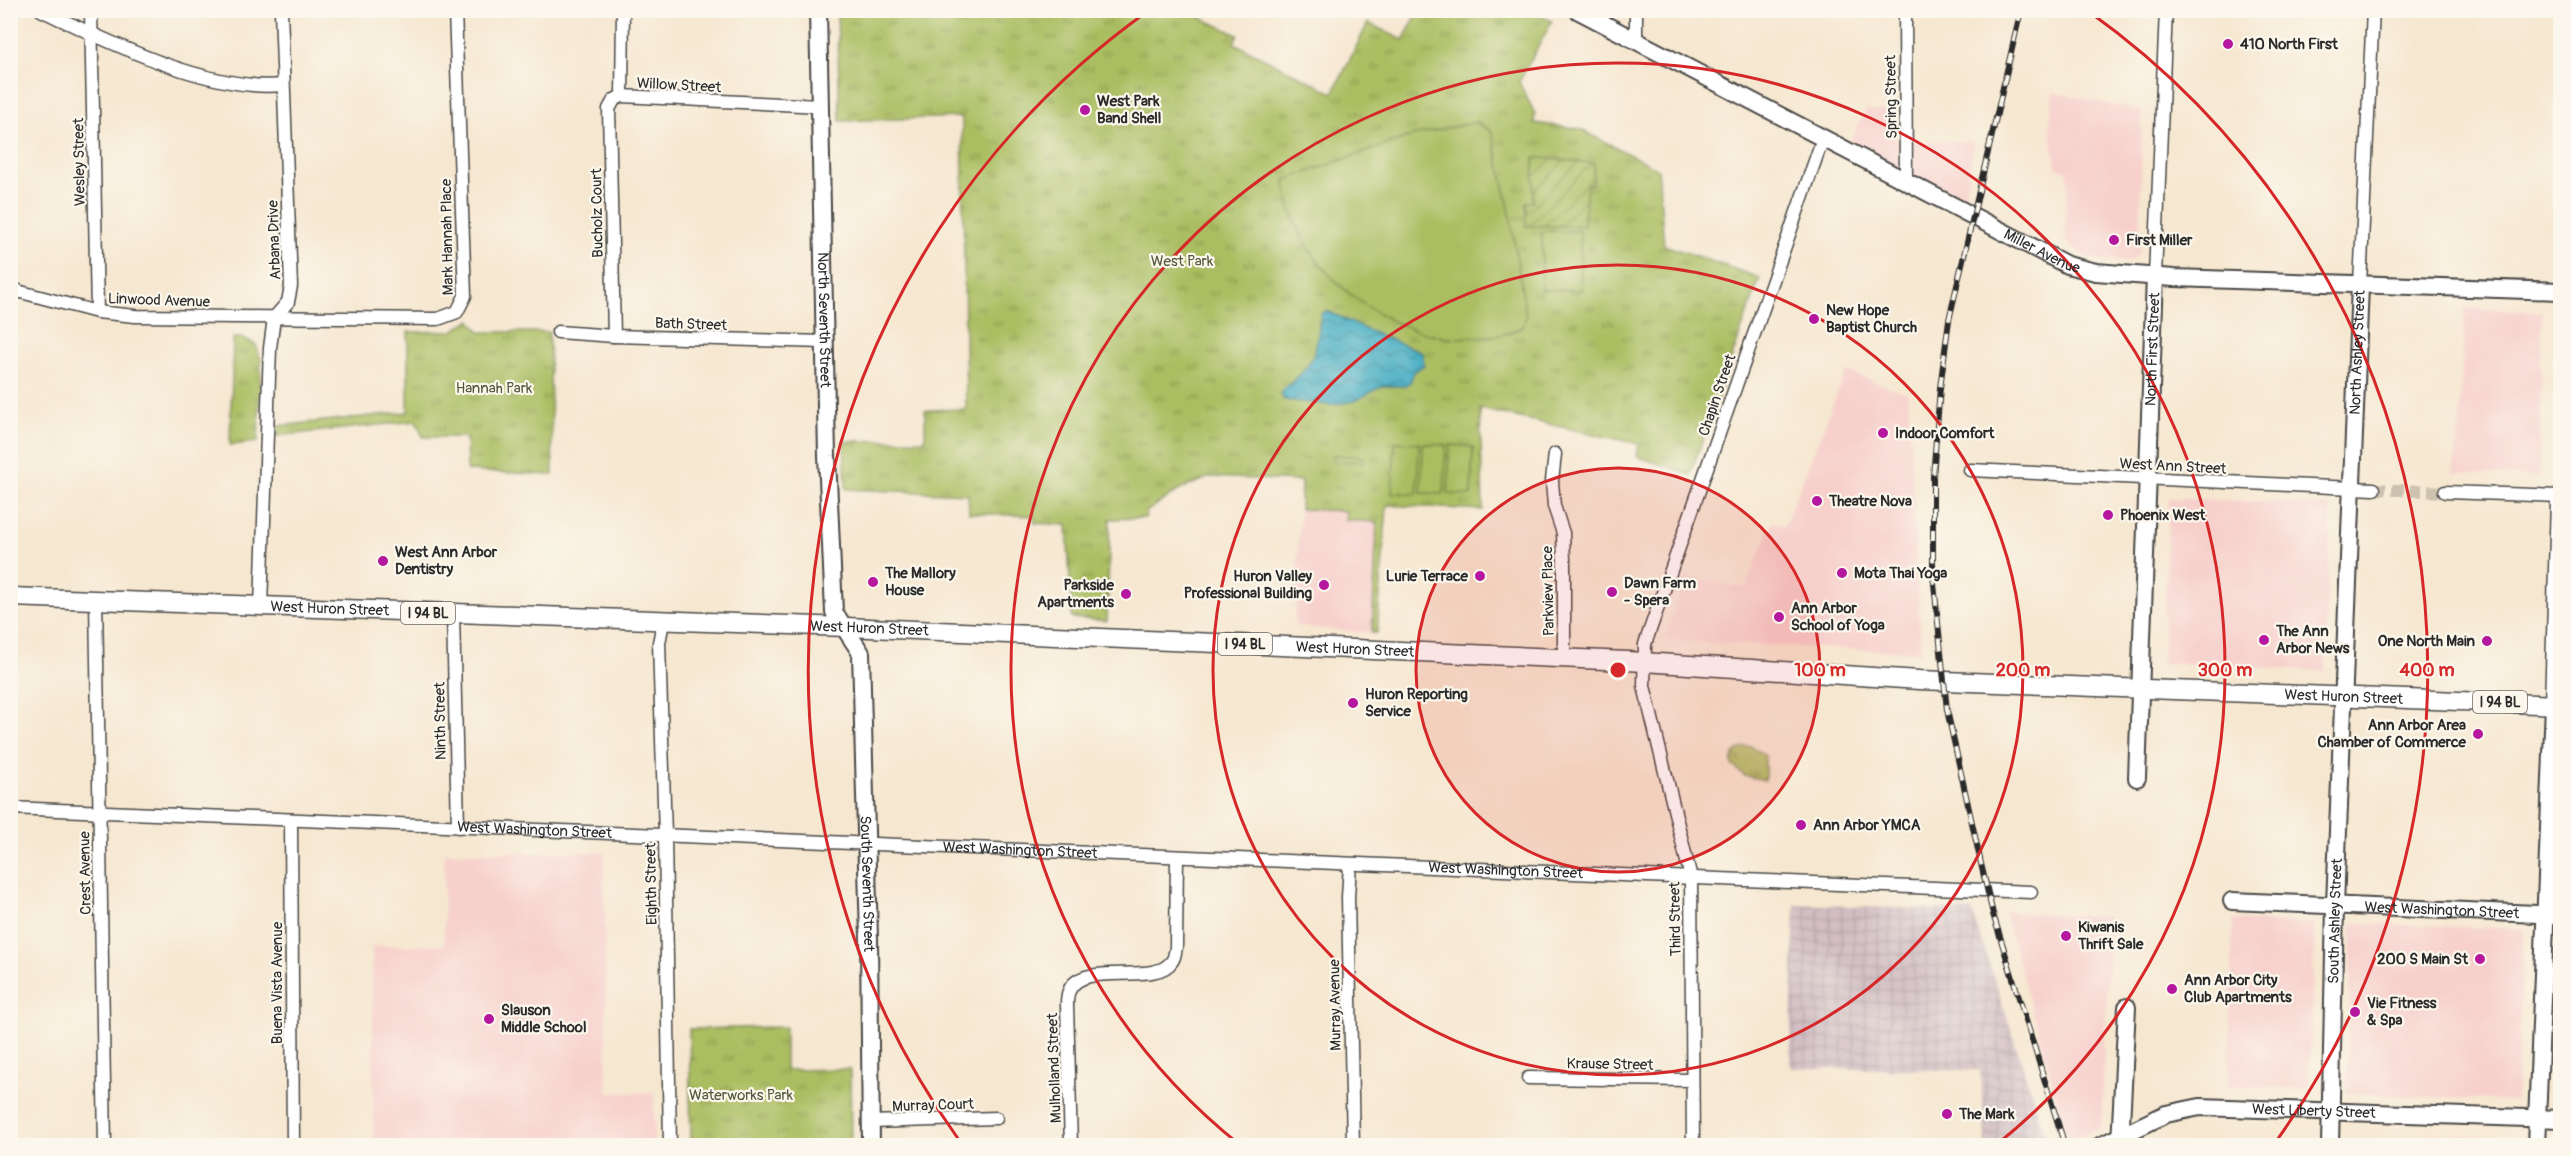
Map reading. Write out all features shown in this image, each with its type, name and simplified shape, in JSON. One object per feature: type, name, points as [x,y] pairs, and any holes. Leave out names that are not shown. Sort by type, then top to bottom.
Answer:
[{"type":"main road","points":[[2557,705],[2560,500]]},
{"type":"main road","name":"West Huron Street","points":[[10,597],[846,627],[1563,658],[1885,678],[2557,705]]},
{"type":"street","points":[[41,10],[91,34],[186,72],[233,84],[283,85]]},
{"type":"street","name":"Wesley Street","points":[[91,10],[97,312]]},
{"type":"street","name":"Arbana Drive","points":[[261,607],[270,348],[274,318],[288,302],[291,286],[280,10]]},
{"type":"street","name":"Mark Hannah Place","points":[[274,318],[438,319],[451,316],[461,306],[465,296],[455,10]]},
{"type":"street","name":"Willow Street","points":[[622,10],[622,96],[820,106]]},
{"type":"street","name":"North Seventh Street","points":[[818,10],[824,342],[834,612],[846,627]]},
{"type":"street","name":"Miller Avenue","points":[[1577,10],[2067,265],[2096,272],[2155,276],[2560,291]]},
{"type":"street","points":[[1636,10],[1636,40]]},
{"type":"street","name":"Spring Street","points":[[1905,10],[1906,182]]},
{"type":"street","name":"North First Street","points":[[2137,778],[2166,10]]},
{"type":"street","name":"North Ashley Street","points":[[2344,695],[2373,10]]},
{"type":"street","name":"Bucholz Court","points":[[614,336],[609,109],[614,100],[622,96]]},
{"type":"street","name":"Chapin Street","points":[[1644,662],[1645,644],[1823,138]]},
{"type":"street","name":"Linwood Avenue","points":[[10,287],[97,312],[135,316],[274,318]]},
{"type":"street","name":"Bath Street","points":[[558,332],[614,336],[824,342]]},
{"type":"street","name":"Parkview Place","points":[[1554,454],[1552,481],[1554,506],[1563,533],[1563,658]]},
{"type":"street","name":"West Ann Street","points":[[1970,470],[2374,489]]},
{"type":"street","points":[[2445,492],[2560,496]]},
{"type":"street","name":"Crest Avenue","points":[[96,600],[105,1146]]},
{"type":"street","name":"Ninth Street","points":[[453,614],[458,826]]},
{"type":"street","name":"Eighth Street","points":[[663,622],[660,643],[666,835],[670,1146]]},
{"type":"street","name":"South Seventh Street","points":[[846,627],[861,653],[871,1146]]},
{"type":"street","name":"Third Street","points":[[1644,662],[1644,686],[1691,878],[1692,1146]]},
{"type":"street","name":"South Ashley Street","points":[[2330,1146],[2335,905],[2344,695]]},
{"type":"street","points":[[2536,1146],[2536,1118],[2553,914],[2557,705]]},
{"type":"street","name":"West Washington Street","points":[[10,808],[2031,892]]},
{"type":"street","name":"Buena Vista Avenue","points":[[291,820],[293,1146]]},
{"type":"street","name":"Mulholland Street","points":[[1071,1146],[1067,1005],[1069,991],[1074,983],[1087,976],[1154,971],[1167,966],[1173,960],[1176,947],[1177,857]]},
{"type":"street","name":"Murray Avenue","points":[[1350,864],[1348,897],[1353,1146]]},
{"type":"street","name":"West Washington Street","points":[[2232,901],[2553,914]]},
{"type":"street","points":[[2120,1140],[2127,1007]]},
{"type":"street","name":"Krause Street","points":[[1528,1077],[1691,1080]]},
{"type":"street","name":"West Liberty Street","points":[[2100,1146],[2120,1140],[2166,1114],[2200,1107],[2560,1119]]},
{"type":"street","name":"Murray Court","points":[[871,1122],[996,1118]]},
{"type":"shaded area","points":[[2053,92],[2142,111],[2140,251],[2132,261],[2088,258],[2065,241],[2068,171],[2056,168],[2050,126]]},
{"type":"shaded area","points":[[1866,110],[1895,110],[1896,141],[1974,141],[1963,203],[1849,143]]},
{"type":"shaded area","points":[[2465,308],[2542,312],[2539,477],[2453,473],[2459,430]]},
{"type":"shaded area","points":[[1846,371],[1908,394],[1921,652],[1663,641],[1686,576],[1745,588],[1773,521],[1784,527]]},
{"type":"shaded area","points":[[2169,498],[2331,505],[2325,671],[2162,663]]},
{"type":"shaded area","points":[[1300,509],[1346,511],[1345,520],[1378,522],[1372,633],[1295,626]]},
{"type":"shaded area","name":"Slauson Middle School","points":[[604,852],[607,1093],[654,1093],[654,1145],[374,1145],[372,946],[444,945],[444,853]]},
{"type":"shaded area","points":[[1795,904],[1972,911],[2048,1144],[1986,1145],[1980,1070],[1790,1068]]},
{"type":"shaded area","points":[[2004,912],[2110,917],[2101,1126],[2069,1141]]},
{"type":"shaded area","points":[[2233,920],[2315,924],[2309,1089],[2228,1085]]},
{"type":"shaded area","points":[[2352,923],[2524,929],[2516,1101],[2346,1093]]},
{"type":"shaded area","points":[[2431,1134],[2512,1138],[2512,1145],[2430,1145]]},
{"type":"green space","name":"West Park","points":[[837,11],[1187,11],[1238,35],[1234,43],[1333,93],[1368,23],[1403,40],[1419,11],[1531,11],[1552,21],[1519,82],[1535,114],[1534,123],[1580,129],[1658,169],[1664,245],[1760,278],[1690,475],[1637,456],[1639,444],[1480,409],[1483,510],[1387,505],[1377,633],[1372,633],[1377,522],[1345,520],[1346,511],[1300,509],[1301,481],[1210,477],[1181,489],[1147,511],[1145,518],[1110,519],[1107,621],[1072,618],[1067,525],[1035,523],[1034,516],[969,513],[968,494],[846,489],[844,441],[925,440],[925,410],[966,409],[962,117],[840,121]]},
{"type":"green space","points":[[1476,122],[1492,132],[1509,208],[1526,317],[1523,326],[1504,334],[1446,338],[1414,330],[1387,318],[1361,302],[1338,283],[1318,261],[1302,236],[1291,209],[1285,180],[1411,136]]},
{"type":"green space","points":[[1534,158],[1594,163],[1593,184],[1587,184],[1584,226],[1526,226],[1526,202],[1533,202]]},
{"type":"green space","points":[[1542,231],[1580,231],[1581,290],[1542,290]]},
{"type":"green space","name":"Hannah Park","points":[[470,320],[480,332],[549,332],[553,475],[467,471],[466,437],[423,437],[416,421],[277,436],[278,426],[408,412],[408,332],[453,331]]},
{"type":"green space","points":[[233,338],[243,338],[256,345],[261,359],[258,442],[230,445]]},
{"type":"green space","points":[[1395,442],[1419,443],[1417,494],[1392,493]]},
{"type":"green space","points":[[1423,444],[1446,445],[1444,494],[1421,493]]},
{"type":"green space","points":[[1450,445],[1473,447],[1471,495],[1448,494]]},
{"type":"green space","points":[[1332,455],[1364,457],[1363,462],[1332,461]]},
{"type":"green space","points":[[1751,746],[1765,756],[1765,780],[1745,776],[1732,765],[1734,754],[1737,751]]},
{"type":"green space","name":"Waterworks Park","points":[[785,1027],[785,1070],[850,1069],[851,1145],[691,1145],[689,1029]]},
{"type":"water","points":[[1327,311],[1422,352],[1424,365],[1413,373],[1411,381],[1405,386],[1382,386],[1355,401],[1330,405],[1284,400],[1281,393],[1302,372],[1313,356],[1321,314]]},
{"type":"tunnel","points":[[2374,489],[2445,492]]},
{"type":"railway","points":[[2021,10],[1949,320],[1940,388],[1933,477],[1933,574],[1947,710],[1982,868],[1993,914],[2065,1146]]},
{"type":"place","name":"410 North First","points":[[2228,44]]},
{"type":"place","name":"West Park Band Shell","points":[[1085,110]]},
{"type":"place","name":"First Miller","points":[[2114,240]]},
{"type":"place","name":"New Hope Baptist Church","points":[[1814,319]]},
{"type":"place","name":"Indoor Comfort","points":[[1883,433]]},
{"type":"place","name":"Theatre Nova","points":[[1817,501]]},
{"type":"place","name":"Phoenix West","points":[[2108,515]]},
{"type":"place","name":"West Ann Arbor Dentistry","points":[[383,561]]},
{"type":"place","name":"Mota Thai Yoga","points":[[1842,573]]},
{"type":"place","name":"Lurie Terrace","points":[[1480,576]]},
{"type":"place","name":"The Mallory House","points":[[873,582]]},
{"type":"place","name":"Huron Valley Professional Building","points":[[1324,585]]},
{"type":"place","name":"Dawn Farm - Spera","points":[[1612,592]]},
{"type":"place","name":"Parkside Apartments","points":[[1126,594]]},
{"type":"place","name":"Ann Arbor School of Yoga","points":[[1779,617]]},
{"type":"place","name":"The Ann Arbor News","points":[[2264,640]]},
{"type":"place","name":"One North Main","points":[[2487,641]]},
{"type":"place","name":"Huron Reporting Service","points":[[1353,703]]},
{"type":"place","name":"Ann Arbor Area Chamber of Commerce","points":[[2478,734]]},
{"type":"place","name":"Ann Arbor YMCA","points":[[1801,825]]},
{"type":"place","name":"Kiwanis Thrift Sale","points":[[2066,936]]},
{"type":"place","name":"200 S Main St","points":[[2480,959]]},
{"type":"place","name":"Ann Arbor City Club Apartments","points":[[2172,989]]},
{"type":"place","name":"Vie Fitness & Spa","points":[[2355,1012]]},
{"type":"place","name":"Slauson Middle School","points":[[489,1019]]},
{"type":"place","name":"The Mark","points":[[1947,1114]]}]
